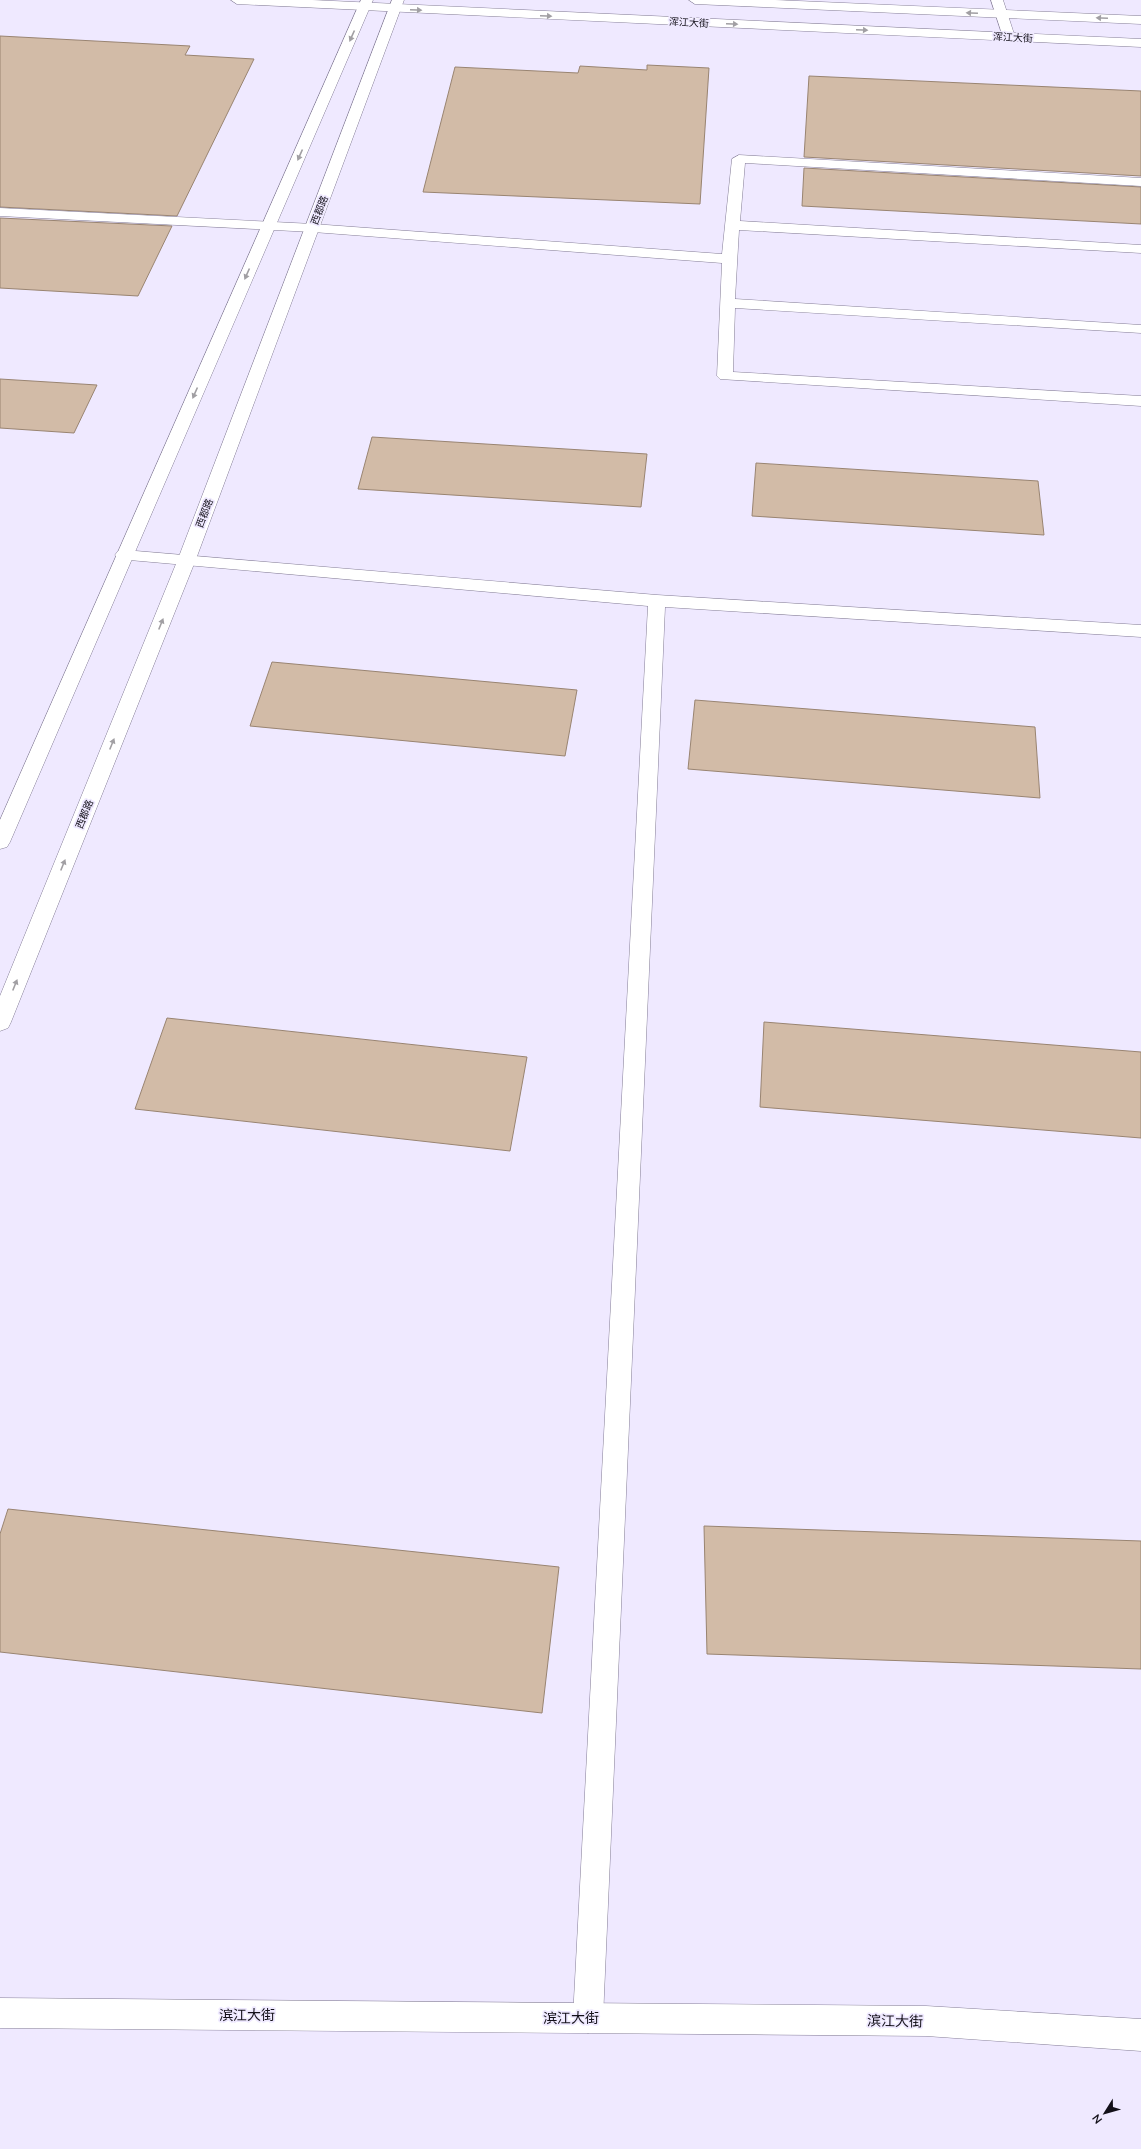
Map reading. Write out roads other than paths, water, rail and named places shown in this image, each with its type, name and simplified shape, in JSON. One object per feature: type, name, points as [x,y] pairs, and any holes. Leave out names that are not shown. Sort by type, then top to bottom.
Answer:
[{"type":"street","name":"浑江大街","points":[[237,0],[397,4],[1141,43]]},
{"type":"street","points":[[694,0],[1141,20]]},
{"type":"street","points":[[996,0],[1009,37]]},
{"type":"street","points":[[0,842],[124,555],[366,4]]},
{"type":"street","name":"西郡路","points":[[0,1022],[187,559],[397,4]]},
{"type":"street","points":[[1141,182],[739,159],[729,259],[725,376],[1141,401]]},
{"type":"street","points":[[0,212],[312,228],[729,259]]},
{"type":"street","points":[[732,225],[1141,249]]},
{"type":"street","points":[[728,303],[1141,329]]},
{"type":"street","points":[[124,555],[187,559],[657,601],[1141,631]]},
{"type":"street","points":[[588,2018],[657,601]]},
{"type":"street","name":"滨江大街","points":[[0,2014],[926,2021],[1141,2035]]}]
